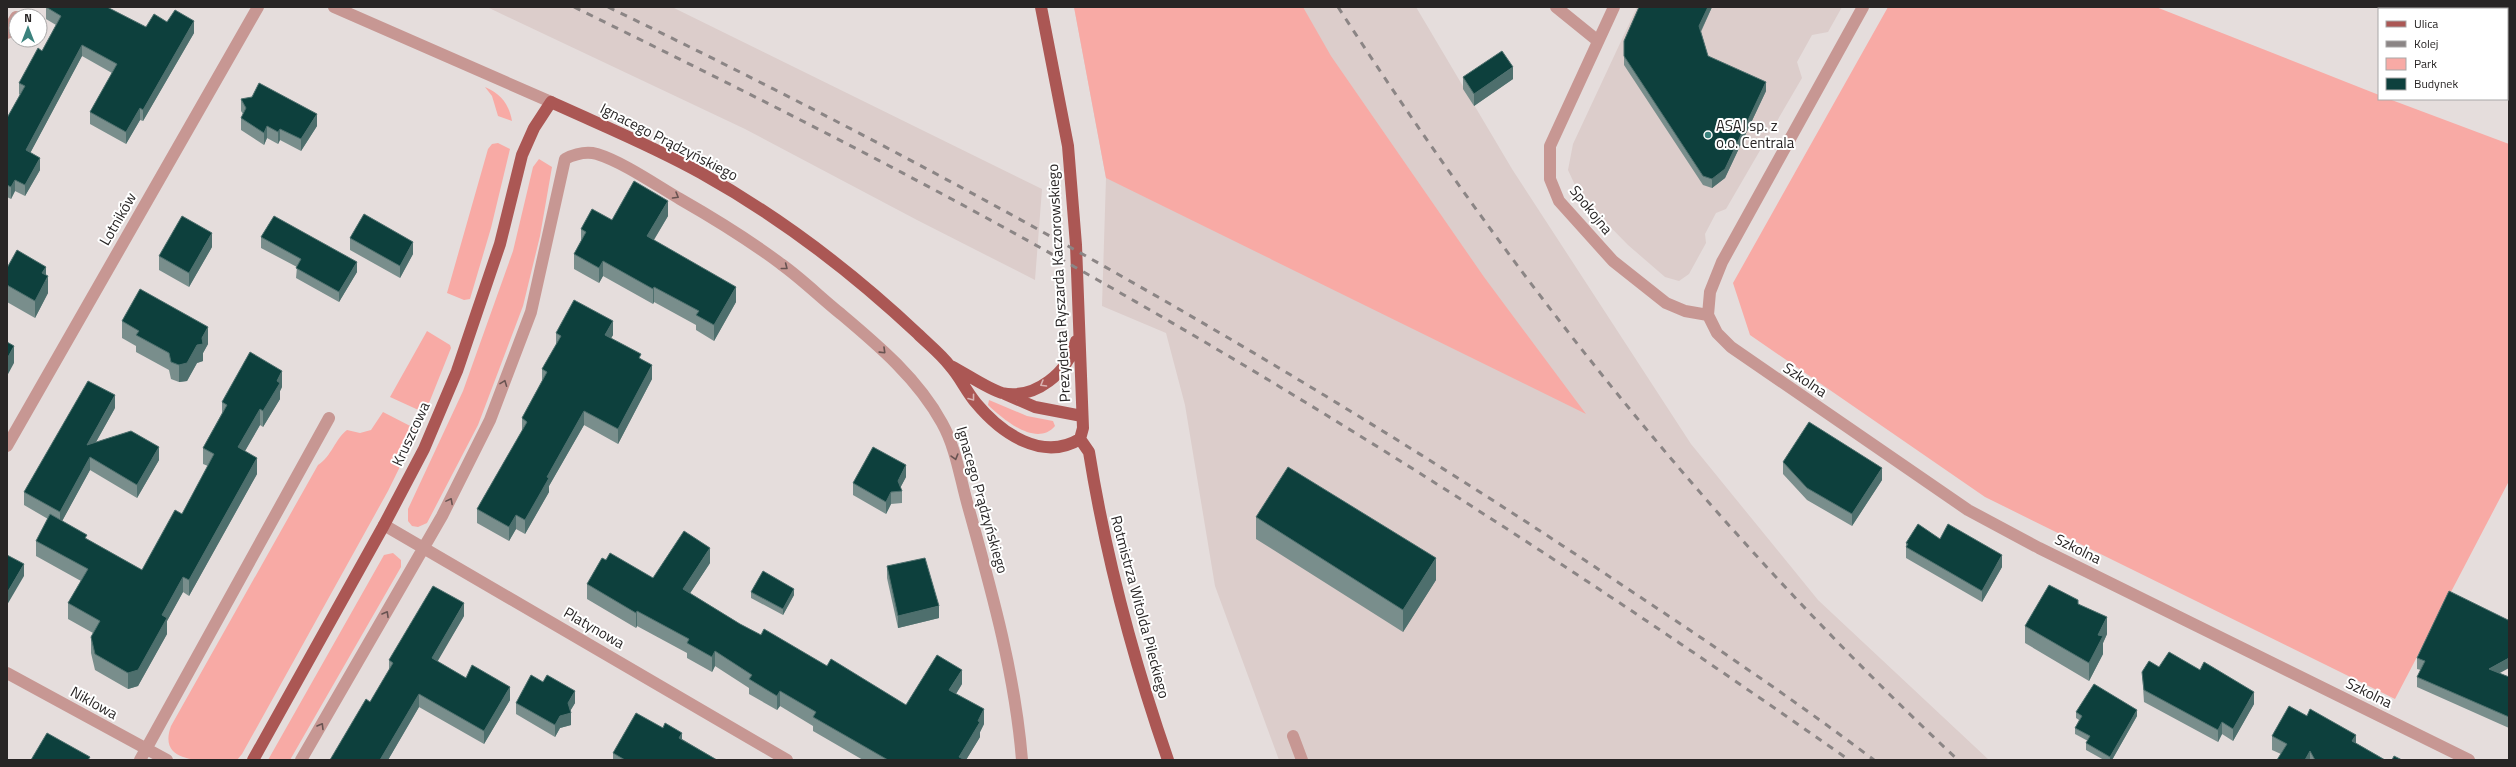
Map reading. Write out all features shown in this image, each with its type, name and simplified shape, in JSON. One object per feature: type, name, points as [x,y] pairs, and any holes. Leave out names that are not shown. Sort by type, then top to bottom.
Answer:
[{"type":"main road","name":"Prezydenta Ryszarda Kaczorowskiego","points":[[1041,7],[1068,146],[1076,245],[1078,330],[1083,428],[1080,439]]},
{"type":"main road","name":"Ignacego Prądzyńskiego","points":[[551,102],[658,151],[701,173],[780,222],[867,288],[951,366],[977,404],[1010,435],[1021,440],[1046,447],[1069,446],[1080,439]]},
{"type":"main road","name":"Kruszcowa","points":[[253,760],[384,525],[424,449],[457,371],[500,244],[522,155],[534,128],[551,102]]},
{"type":"main road","points":[[1002,393],[1037,388],[1053,378],[1070,357],[1078,330]]},
{"type":"main road","name":"Ignacego Prądzyńskiego","points":[[951,366],[1002,393],[1035,407],[1082,416]]},
{"type":"main road","name":"Rotmistrza Witolda Pileckiego","points":[[1080,439],[1088,452],[1111,572],[1128,634],[1168,760]]},
{"type":"street","name":"Lotników","points":[[7,446],[258,7]]},
{"type":"street","name":"Ignacego Prądzyńskiego","points":[[334,7],[551,102]]},
{"type":"street","points":[[1556,7],[1598,41]]},
{"type":"street","name":"Spokojna","points":[[1614,7],[1550,146],[1550,179],[1559,201],[1613,261],[1666,303],[1685,311],[1708,314]]},
{"type":"street","points":[[1708,314],[1710,292],[1722,262],[1863,7]]},
{"type":"street","name":"Ignacego Prądzyńskiego","points":[[424,547],[479,445],[532,312],[565,159],[575,154],[596,154],[642,176],[722,223],[782,265],[874,341],[899,366],[934,410],[943,424],[954,451],[993,597],[1012,683],[1022,760]]},
{"type":"street","name":"Szkolna","points":[[1708,314],[1717,333],[1731,346],[1968,510],[2047,551],[2469,760]]},
{"type":"street","points":[[140,760],[329,418]]},
{"type":"street","name":"Platynowa","points":[[384,525],[787,760]]},
{"type":"street","points":[[301,760],[424,547]]},
{"type":"street","name":"Niklowa","points":[[7,673],[167,760]]},
{"type":"street","points":[[1293,736],[1302,760]]},
{"type":"shaded area","points":[[487,7],[672,7],[1042,189],[1035,280],[917,220],[745,129]]},
{"type":"shaded area","points":[[1074,7],[1416,7],[1512,169],[1691,444],[1818,600],[1989,760],[1279,760],[1215,586],[1185,405],[1166,333],[1102,306],[1106,178]]},
{"type":"shaded area","points":[[1637,7],[1842,7],[1828,32],[1812,35],[1797,62],[1802,78],[1726,209],[1716,213],[1705,234],[1706,243],[1689,274],[1679,281],[1665,277],[1628,245],[1580,196],[1568,170],[1573,144]]},
{"type":"green space","points":[[1074,7],[1303,7],[1331,56],[1484,277],[1586,414],[1106,178]]},
{"type":"green space","points":[[1888,7],[2156,7],[2378,95],[2378,100],[2392,100],[2509,144],[2509,481],[2395,699],[1985,497],[1750,335],[1733,283]]},
{"type":"green space","points":[[485,87],[500,96],[509,110],[512,121],[498,116],[492,96]]},
{"type":"green space","points":[[498,143],[510,149],[491,228],[470,299],[464,300],[447,293],[488,149],[492,144]]},
{"type":"green space","points":[[539,159],[552,167],[540,236],[523,306],[478,425],[427,523],[418,527],[412,526],[408,521],[408,509],[463,391],[513,251],[533,167]]},
{"type":"green space","points":[[427,331],[450,345],[451,348],[425,413],[390,397]]},
{"type":"green space","points":[[989,400],[1027,416],[1053,421],[1055,426],[1047,432],[1039,434],[1029,433],[1011,424],[1002,417],[988,405]]},
{"type":"green space","points":[[383,412],[418,430],[388,491],[242,754],[237,760],[200,760],[178,755],[171,749],[168,739],[171,726],[318,465],[327,457],[339,438],[347,430],[360,433],[371,430]]},
{"type":"green space","points":[[393,553],[401,560],[401,567],[290,760],[268,760],[384,555]]},
{"type":"building","points":[[46,7],[107,7],[146,27],[154,14],[167,22],[175,10],[194,21],[143,110],[140,108],[126,132],[90,112],[117,64],[82,45],[26,150],[40,158],[25,185],[15,180],[11,187],[7,185],[7,118],[25,86],[19,83],[38,48],[42,51],[44,48],[48,48],[48,40],[61,16]]},
{"type":"building","name":"ASAJ sp. z o.o. Centrala","points":[[1639,7],[1708,7],[1699,26],[1708,56],[1766,82],[1725,169],[1712,179],[1703,176],[1624,56],[1624,41]]},
{"type":"building","points":[[1502,51],[1513,67],[1474,94],[1463,77]]},
{"type":"building","points":[[259,83],[317,114],[301,139],[280,129],[278,132],[267,126],[264,133],[241,118],[246,108],[241,99],[252,97]]},
{"type":"building","points":[[634,181],[668,201],[647,236],[736,287],[714,325],[696,315],[699,311],[654,287],[653,289],[603,261],[599,268],[574,254],[586,232],[581,229],[592,209],[612,220]]},
{"type":"building","points":[[364,214],[413,242],[400,266],[350,238]]},
{"type":"building","points":[[182,216],[212,233],[189,273],[159,256]]},
{"type":"building","points":[[274,216],[357,262],[339,292],[296,268],[301,259],[261,237]]},
{"type":"building","points":[[17,250],[46,267],[42,273],[48,276],[35,301],[7,285],[7,268]]},
{"type":"building","points":[[140,289],[208,327],[202,338],[203,344],[197,345],[187,363],[179,365],[171,362],[169,353],[136,335],[139,331],[122,321]]},
{"type":"building","points":[[574,300],[613,321],[605,335],[641,354],[639,358],[652,365],[618,429],[584,411],[525,520],[516,515],[509,527],[477,509],[527,422],[522,418],[547,372],[542,369],[561,336],[556,333]]},
{"type":"building","points":[[7,342],[14,346],[7,359]]},
{"type":"building","points":[[250,352],[282,371],[277,381],[280,383],[263,411],[260,409],[238,447],[257,458],[189,580],[183,577],[162,615],[167,618],[138,670],[128,673],[95,654],[91,637],[100,621],[68,603],[88,569],[36,541],[50,514],[87,535],[85,538],[142,570],[175,510],[182,514],[214,454],[203,448],[227,405],[222,402]]},
{"type":"building","points":[[88,381],[115,395],[87,445],[131,431],[159,447],[137,485],[90,457],[60,512],[24,492]]},
{"type":"building","points":[[1809,422],[1882,468],[1852,514],[1807,488],[1783,462]]},
{"type":"building","points":[[873,447],[906,465],[898,481],[902,491],[891,492],[886,502],[853,483]]},
{"type":"building","points":[[1288,467],[1436,558],[1403,610],[1256,517]]},
{"type":"building","points":[[1918,524],[1940,539],[1948,524],[2002,555],[1982,591],[1906,547],[1908,544],[1906,543]]},
{"type":"building","points":[[684,531],[710,548],[683,589],[761,635],[764,629],[827,666],[831,659],[906,705],[937,655],[962,670],[949,690],[984,709],[978,721],[980,722],[959,757],[963,759],[888,760],[813,717],[816,712],[780,691],[777,696],[749,679],[752,675],[715,651],[712,657],[687,643],[689,639],[637,611],[636,613],[587,584],[602,558],[606,560],[610,553],[653,578]]},
{"type":"building","points":[[7,555],[24,564],[7,593]]},
{"type":"building","points":[[925,558],[939,606],[898,616],[887,566]]},
{"type":"building","points":[[763,571],[794,589],[783,609],[751,592]]},
{"type":"building","points":[[2049,585],[2078,600],[2078,604],[2107,617],[2098,635],[2103,636],[2089,663],[2025,626]]},
{"type":"building","points":[[433,586],[464,603],[432,658],[466,678],[472,665],[510,687],[484,731],[419,694],[380,760],[330,760],[366,699],[370,702],[393,663],[389,660]]},
{"type":"building","points":[[2449,591],[2508,620],[2509,617],[2509,658],[2489,669],[2509,677],[2509,717],[2417,677],[2425,661],[2417,658]]},
{"type":"building","points":[[2169,652],[2200,670],[2204,662],[2254,692],[2233,729],[2222,722],[2218,730],[2144,690],[2142,672],[2149,661],[2159,667]]},
{"type":"building","points":[[531,675],[543,682],[547,675],[575,691],[568,703],[571,713],[560,716],[555,725],[516,703]]},
{"type":"building","points":[[2094,684],[2137,710],[2110,757],[2086,743],[2090,736],[2075,728],[2082,716],[2076,712]]},
{"type":"building","points":[[2289,706],[2307,716],[2310,709],[2356,735],[2352,741],[2385,760],[2315,760],[2310,751],[2305,760],[2277,760],[2287,744],[2272,736]]},
{"type":"building","points":[[636,713],[663,728],[665,723],[682,733],[679,738],[717,760],[625,760],[613,753]]},
{"type":"building","points":[[47,733],[90,757],[88,760],[31,760]]},
{"type":"building","points":[[2394,756],[2402,760],[2392,760]]},
{"type":"railway","points":[[574,7],[878,160],[998,224],[1159,315],[1260,375],[1459,498],[1656,627],[1849,760]]},
{"type":"railway","points":[[608,7],[739,71],[997,207],[1124,277],[1249,350],[1497,503],[1619,583],[1780,692],[1874,760]]},
{"type":"railway","points":[[1338,7],[1406,110],[1477,210],[1549,308],[1625,403],[1703,496],[1784,586],[1869,674],[1958,760]]},
{"type":"place","name":"ASAJ sp. z o.o. Centrala","points":[[1708,135]]}]
